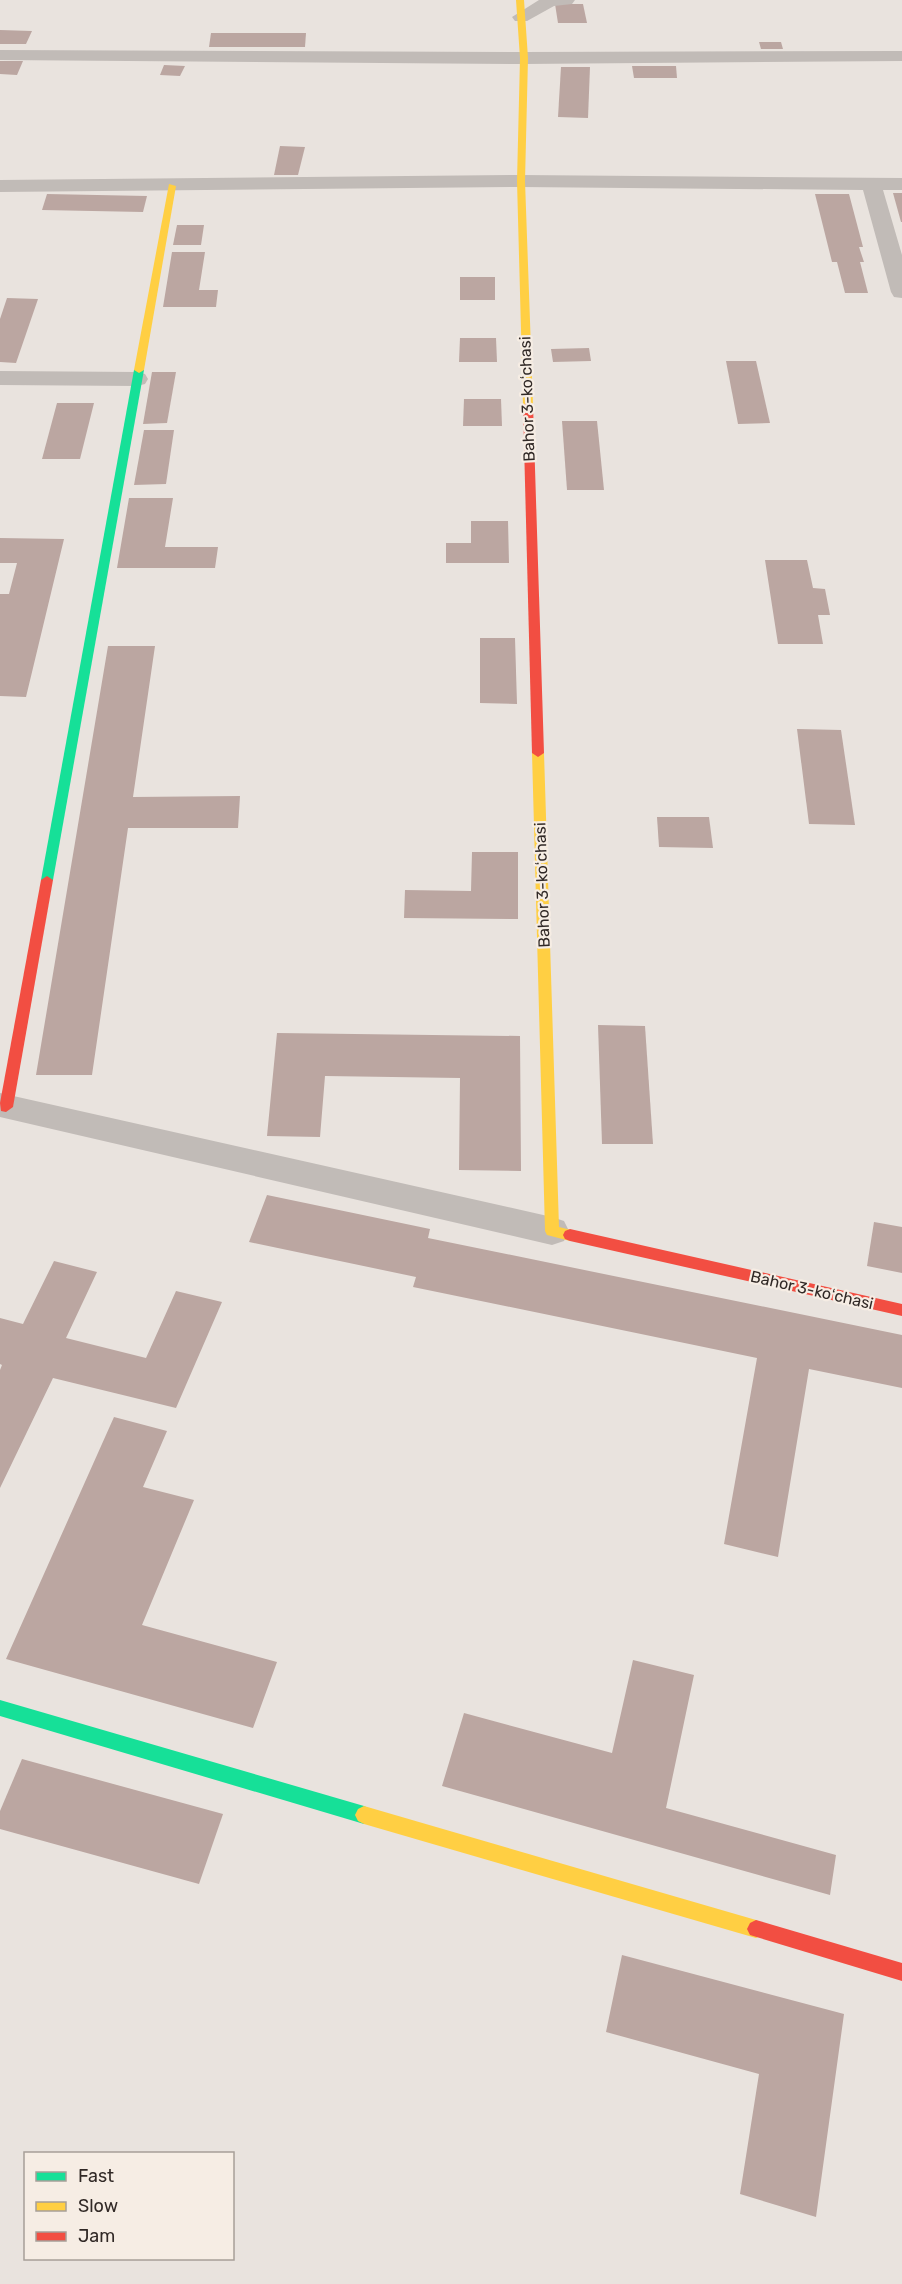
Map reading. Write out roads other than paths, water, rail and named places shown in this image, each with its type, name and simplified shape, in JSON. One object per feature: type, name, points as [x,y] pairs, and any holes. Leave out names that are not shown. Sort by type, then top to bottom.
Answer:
[{"type":"street","points":[[521,8],[566,0]]},
{"type":"street","name":"Bahor 3-koʻchasi","points":[[521,8],[524,58],[521,181],[552,1231],[902,1310]]},
{"type":"street","points":[[0,55],[524,58],[902,56]]},
{"type":"street","points":[[0,186],[521,181],[902,184]]},
{"type":"street","points":[[871,184],[902,292]]},
{"type":"street","points":[[172,186],[3,1106],[552,1231]]},
{"type":"street","points":[[0,378],[137,379]]},
{"type":"street","points":[[0,1708],[902,1972]]}]
